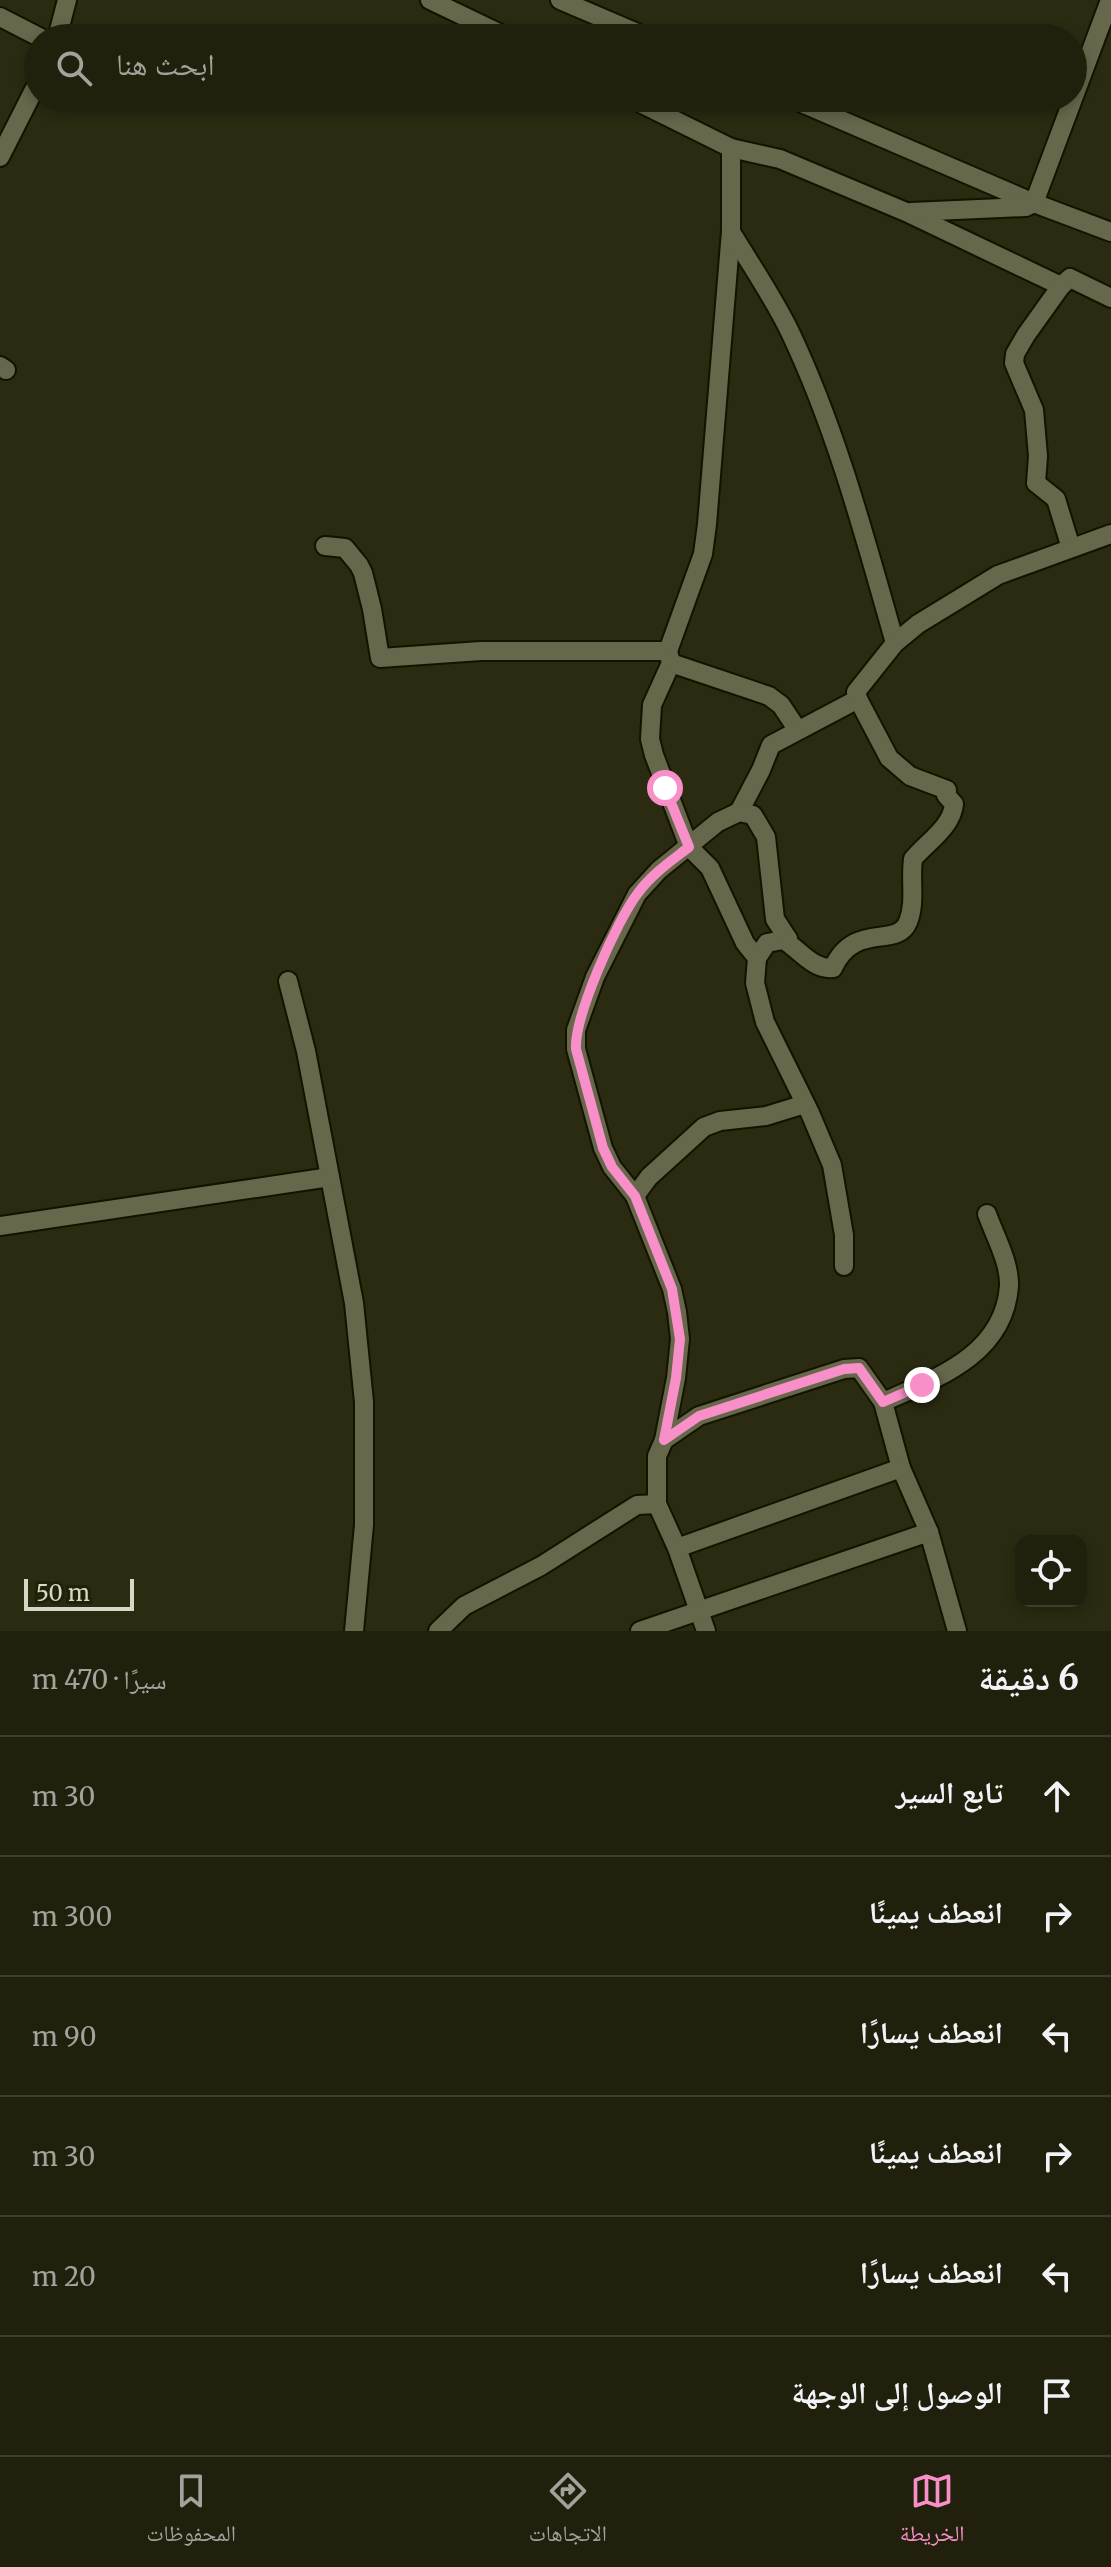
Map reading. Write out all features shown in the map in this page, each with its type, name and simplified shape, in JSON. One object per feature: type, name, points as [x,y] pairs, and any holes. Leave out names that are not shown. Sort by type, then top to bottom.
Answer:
[{"type":"street","points":[[61,24],[67,0]]},
{"type":"street","points":[[430,0],[480,24]]},
{"type":"street","points":[[560,0],[616,24]]},
{"type":"street","points":[[1087,61],[1110,0]]},
{"type":"street","points":[[0,17],[24,29]]},
{"type":"street","points":[[2,149],[24,108]]},
{"type":"street","points":[[658,112],[731,148],[780,159],[906,212],[1061,286]]},
{"type":"street","points":[[823,112],[1034,203],[1111,232]]},
{"type":"street","points":[[906,212],[1026,207],[1034,203],[1068,112]]},
{"type":"street","points":[[731,148],[731,231],[703,554],[652,705],[650,739],[665,788],[689,847],[710,868],[745,943],[757,958]]},
{"type":"street","points":[[731,231],[788,329],[812,381],[852,493],[895,643]]},
{"type":"street","points":[[1071,548],[1056,499],[1036,483],[1038,456],[1034,410],[1014,363],[1015,354],[1061,286],[1070,278],[1111,298]]},
{"type":"street","points":[[739,812],[753,815],[763,829],[769,850],[775,919],[788,943],[802,954],[826,969],[833,968],[839,957],[857,941],[870,936],[900,933],[908,924],[912,906],[913,859],[945,824],[954,810],[954,804],[946,795],[947,790],[910,776],[889,758],[856,692],[895,643],[918,624],[998,575],[1111,534]]},
{"type":"street","points":[[325,546],[345,548],[359,565],[372,609],[380,658],[481,651],[669,657],[769,696],[781,705],[797,729]]},
{"type":"street","points":[[706,1631],[677,1548],[657,1504],[657,1456],[664,1440],[676,1378],[680,1339],[677,1312],[664,1267],[635,1196],[612,1167],[603,1148],[576,1049],[576,1030],[595,977],[637,894],[659,870],[718,822],[739,812],[771,745],[858,699]]},
{"type":"street","points":[[788,939],[767,943],[757,958],[755,983],[761,1010],[832,1165],[844,1235],[844,1266]]},
{"type":"street","points":[[288,981],[306,1051],[354,1303],[364,1402],[364,1525],[354,1631]]},
{"type":"street","points":[[635,1196],[649,1177],[704,1127],[720,1121],[766,1116],[805,1104]]},
{"type":"street","points":[[0,1226],[330,1177]]},
{"type":"street","points":[[883,1402],[951,1371],[977,1352],[995,1331],[1009,1285],[1007,1268],[987,1214]]},
{"type":"street","points":[[664,1440],[699,1416],[852,1367],[859,1368],[883,1402],[901,1468],[929,1532],[957,1631]]},
{"type":"street","points":[[677,1548],[901,1468]]},
{"type":"street","points":[[438,1631],[464,1606],[541,1566],[637,1505],[657,1504]]},
{"type":"street","points":[[640,1631],[929,1532]]},
{"type":"route","points":[[665,788],[689,847],[659,870],[637,894],[595,977],[575,1038],[603,1148],[612,1167],[635,1196],[672,1289],[680,1339],[664,1440],[699,1416],[852,1367],[865,1373],[883,1402],[922,1385]]}]
